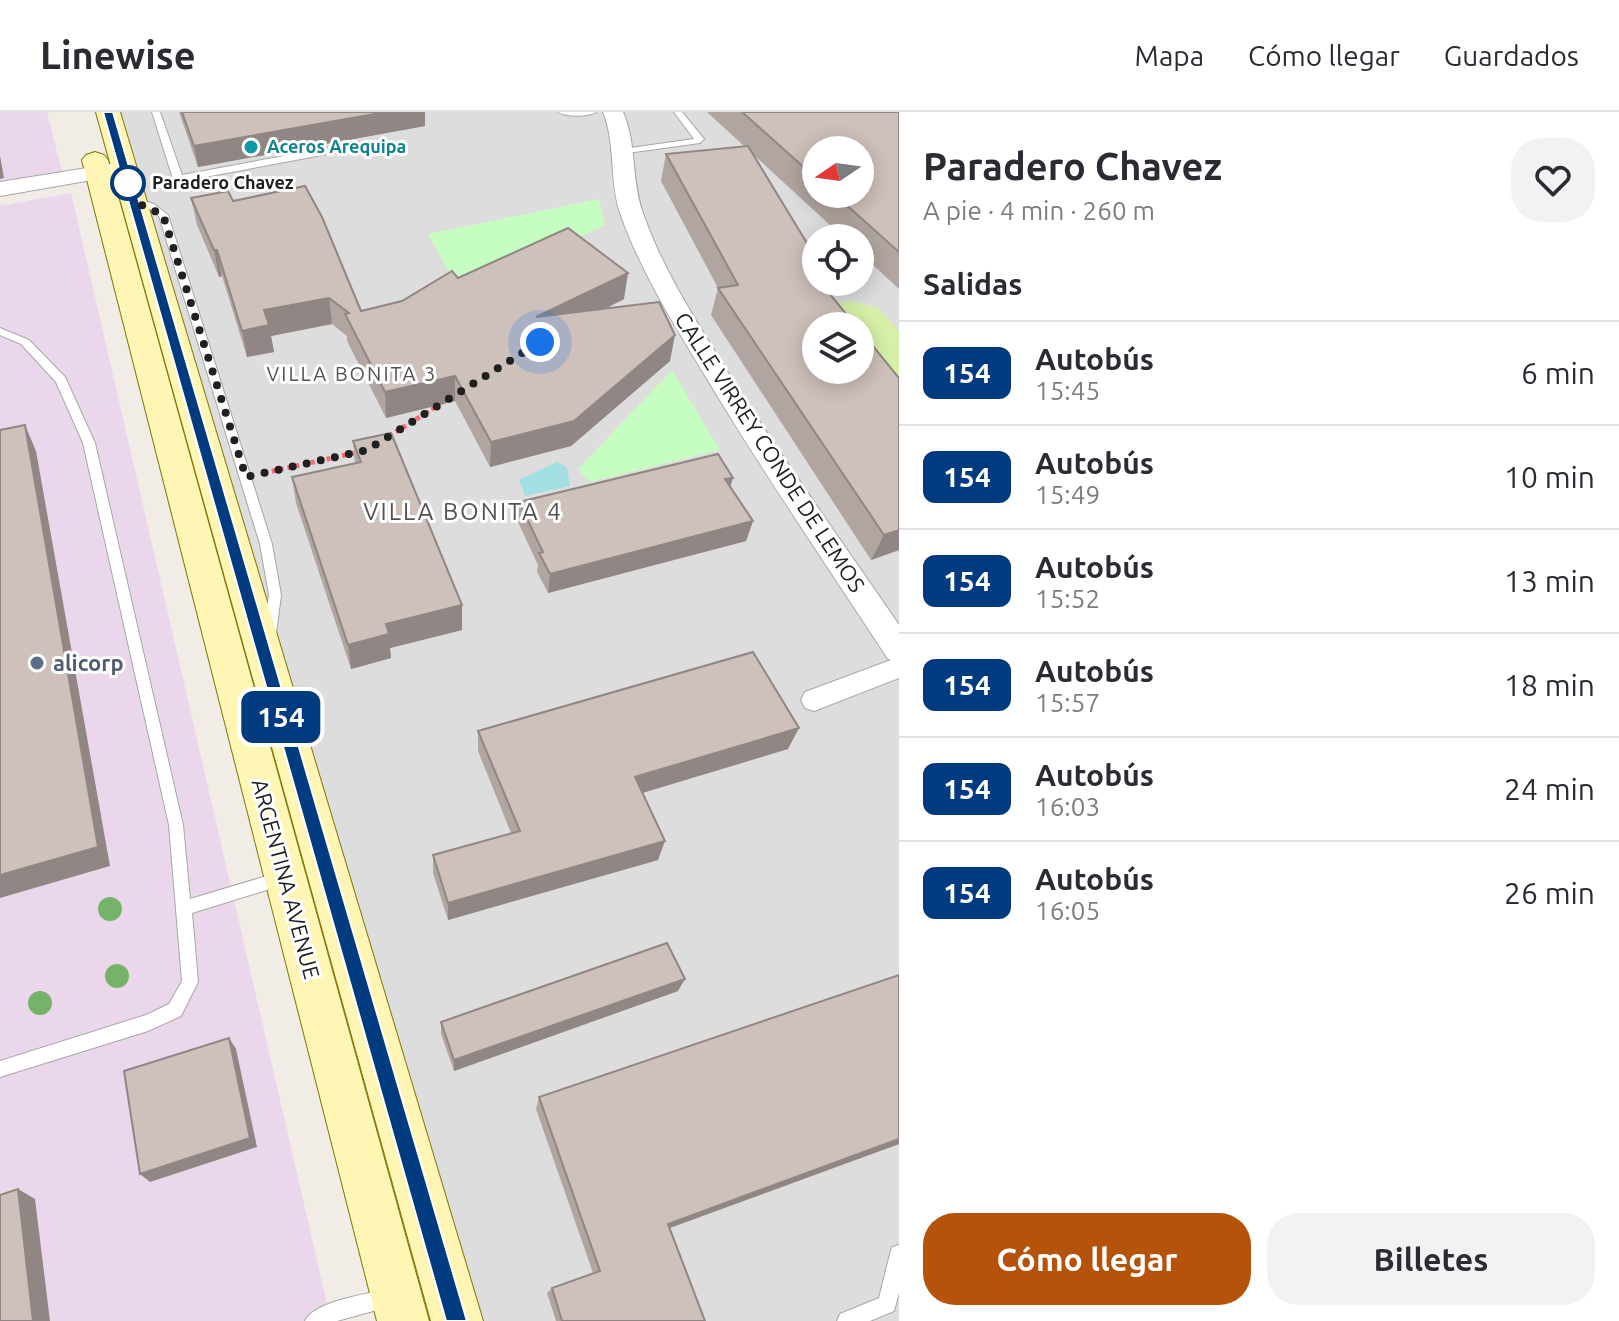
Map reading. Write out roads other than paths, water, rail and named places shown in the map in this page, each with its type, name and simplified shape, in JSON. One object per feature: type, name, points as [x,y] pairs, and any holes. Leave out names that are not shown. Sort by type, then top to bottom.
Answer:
[{"type":"main road","name":"ARGENTINA AVENUE","points":[[108,112],[119,180],[305,872],[457,1321]]},
{"type":"main road","name":"ARGENTINA AVENUE","points":[[89,133],[119,180],[179,308],[265,662],[305,872],[399,1308]]},
{"type":"street","name":"CALLE VIRREY CONDE DE LEMOS","points":[[613,112],[620,129],[624,178],[631,212],[677,310],[740,413],[899,650]]},
{"type":"street","points":[[0,189],[119,180]]},
{"type":"street","points":[[814,700],[899,667]]},
{"type":"lane","points":[[156,112],[178,179],[365,144]]},
{"type":"lane","points":[[562,112],[592,112]]},
{"type":"lane","points":[[623,152],[697,141],[699,139],[678,113]]},
{"type":"lane","points":[[179,308],[246,477],[266,544],[275,595],[265,662]]},
{"type":"lane","points":[[0,331],[25,342],[61,380],[89,443],[176,825],[190,982],[175,1010],[148,1023],[0,1069]]},
{"type":"lane","points":[[184,908],[305,872]]},
{"type":"lane","points":[[847,1321],[887,1304],[899,1254]]},
{"type":"lane","points":[[315,1321],[324,1315],[399,1308]]},
{"type":"water","points":[[557,462],[567,467],[570,486],[525,496],[519,480]]},
{"type":"place","name":"Aceros Arequipa","points":[[251,147]]},
{"type":"place","name":"Paradero Chavez","points":[[128,183]]},
{"type":"place","name":"alicorp","points":[[37,663]]},
{"type":"district","name":"VILLA BONITA 3","points":[[352,374]]},
{"type":"district","name":"VILLA BONITA 4","points":[[463,512]]}]
